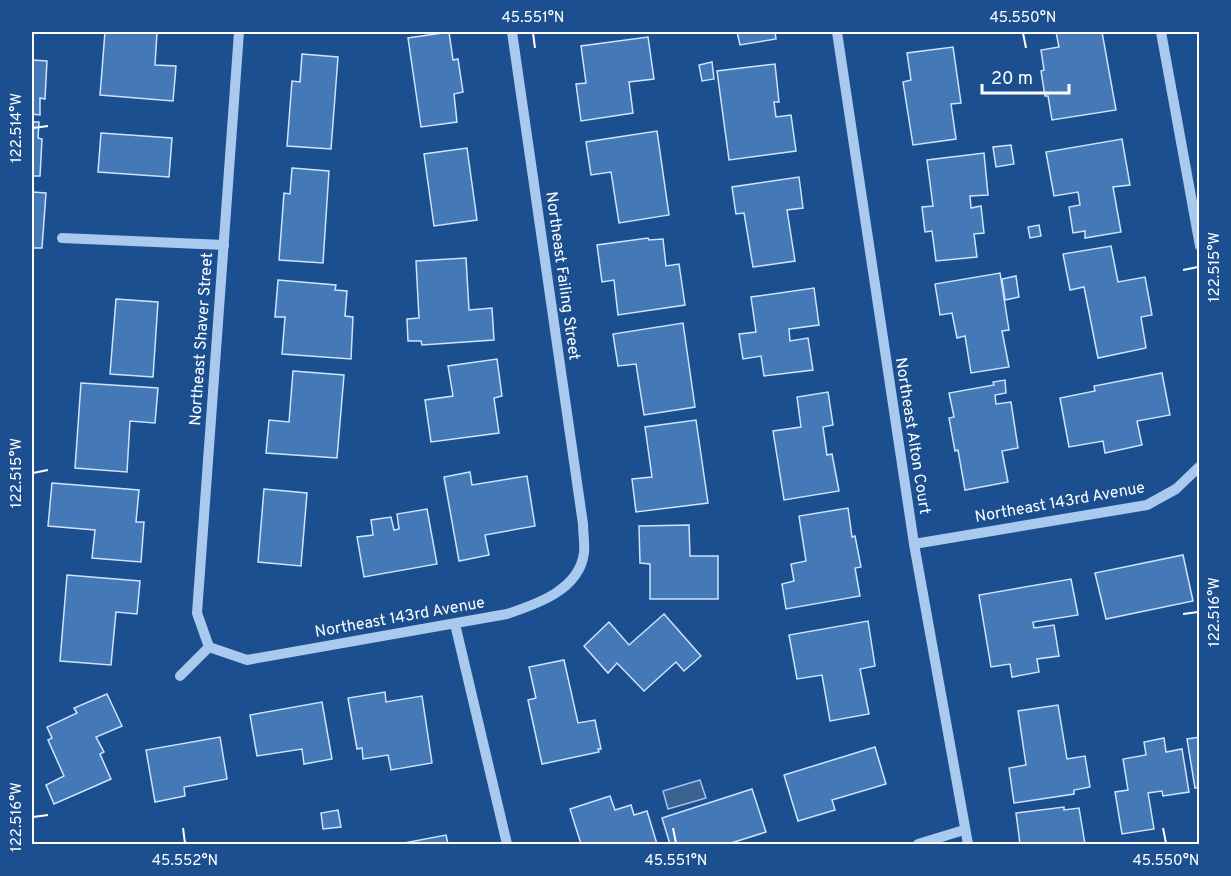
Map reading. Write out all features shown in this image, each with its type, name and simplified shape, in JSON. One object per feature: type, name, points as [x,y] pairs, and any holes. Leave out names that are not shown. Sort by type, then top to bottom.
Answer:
[{"type":"street","name":"Northeast Shaver Street","points":[[209,647],[197,613],[239,32]]},
{"type":"street","name":"Northeast Failing Street","points":[[512,32],[583,524]]},
{"type":"street","name":"Northeast Alton Court","points":[[837,32],[914,544],[968,844]]},
{"type":"street","points":[[1161,32],[1200,246]]},
{"type":"street","points":[[63,238],[225,245]]},
{"type":"street","name":"Northeast 143rd Avenue","points":[[914,544],[1147,505],[1176,489],[1199,466]]},
{"type":"street","name":"Northeast 143rd Avenue","points":[[209,647],[247,660],[507,614],[541,603],[563,588],[578,571],[584,553],[583,524]]},
{"type":"street","points":[[455,624],[507,844]]},
{"type":"street","points":[[180,676],[209,647]]},
{"type":"street","points":[[918,844],[964,830]]},
{"type":"water","points":[[700,780],[706,798],[668,809],[663,791]]},
{"type":"building","points":[[105,32],[157,32],[155,65],[176,66],[173,101],[100,95]]},
{"type":"building","points":[[449,32],[453,60],[458,59],[463,92],[454,94],[457,122],[421,127],[408,38]]},
{"type":"building","points":[[737,32],[775,32],[776,39],[740,45]]},
{"type":"building","points":[[1056,32],[1102,32],[1116,110],[1052,120],[1041,71],[1044,70],[1041,50],[1059,47]]},
{"type":"building","points":[[648,37],[654,79],[629,82],[633,113],[581,121],[576,84],[586,83],[581,46]]},
{"type":"building","points":[[953,47],[961,103],[951,104],[956,139],[913,145],[903,82],[911,80],[907,53]]},
{"type":"building","points":[[302,54],[338,57],[331,149],[287,146],[292,81],[300,82]]},
{"type":"building","points":[[32,60],[47,61],[45,99],[40,98],[40,115],[32,114]]},
{"type":"building","points":[[712,62],[714,79],[702,81],[699,65]]},
{"type":"building","points":[[775,64],[779,102],[774,102],[776,117],[791,115],[796,151],[729,160],[717,71]]},
{"type":"building","points":[[32,122],[39,122],[38,138],[42,139],[40,176],[32,176]]},
{"type":"building","points":[[657,131],[669,215],[619,223],[611,172],[591,175],[586,142]]},
{"type":"building","points":[[101,133],[172,138],[169,177],[98,172]]},
{"type":"building","points":[[1122,139],[1130,185],[1113,187],[1121,232],[1085,238],[1085,231],[1073,233],[1069,207],[1080,205],[1078,192],[1054,196],[1046,152]]},
{"type":"building","points":[[1011,145],[1014,164],[996,167],[993,147]]},
{"type":"building","points":[[467,148],[477,220],[434,226],[424,154]]},
{"type":"building","points":[[984,153],[988,195],[970,196],[971,208],[981,206],[984,233],[974,234],[977,257],[936,261],[932,231],[925,232],[922,207],[933,206],[927,160]]},
{"type":"building","points":[[292,168],[329,171],[323,263],[279,260],[284,193],[290,194]]},
{"type":"building","points":[[799,177],[803,208],[787,210],[795,261],[753,267],[744,213],[736,214],[732,187]]},
{"type":"building","points":[[32,192],[46,193],[42,248],[32,248]]},
{"type":"building","points":[[1039,225],[1041,236],[1030,238],[1028,227]]},
{"type":"building","points":[[648,238],[649,240],[663,239],[666,266],[679,264],[685,305],[618,315],[614,280],[602,282],[597,245]]},
{"type":"building","points":[[1111,246],[1118,282],[1145,277],[1152,315],[1141,317],[1146,348],[1098,358],[1084,287],[1070,290],[1063,254]]},
{"type":"building","points":[[466,258],[469,310],[492,308],[494,340],[422,345],[421,341],[408,341],[407,319],[419,318],[416,261]]},
{"type":"building","points":[[1000,273],[1009,330],[1002,331],[1009,367],[971,373],[965,336],[957,338],[952,313],[940,315],[935,284]]},
{"type":"building","points":[[1016,276],[1019,297],[1005,300],[1002,279]]},
{"type":"building","points":[[278,280],[336,285],[335,290],[347,291],[345,316],[353,317],[351,359],[282,354],[285,317],[275,317]]},
{"type":"building","points":[[814,288],[819,325],[789,329],[790,341],[808,338],[813,370],[764,376],[761,356],[743,359],[739,334],[756,332],[751,297]]},
{"type":"building","points":[[116,299],[158,302],[153,377],[110,374]]},
{"type":"building","points":[[683,323],[695,407],[644,415],[636,364],[618,366],[613,334]]},
{"type":"building","points":[[497,359],[502,396],[494,398],[499,433],[431,442],[425,400],[453,396],[448,366]]},
{"type":"building","points":[[293,371],[344,375],[337,458],[266,453],[269,420],[289,422]]},
{"type":"building","points":[[1162,373],[1170,415],[1137,421],[1142,445],[1105,453],[1103,441],[1069,447],[1060,398],[1095,391],[1094,386]]},
{"type":"building","points":[[1005,380],[1006,393],[995,395],[996,404],[1011,402],[1018,448],[1002,451],[1008,482],[965,490],[958,450],[955,451],[949,418],[954,417],[949,393],[994,385],[993,382]]},
{"type":"building","points":[[81,383],[158,388],[155,423],[130,421],[127,472],[75,468]]},
{"type":"building","points":[[828,392],[833,425],[823,427],[827,455],[832,454],[839,491],[784,500],[773,431],[801,427],[797,397]]},
{"type":"building","points":[[696,420],[708,503],[636,512],[632,479],[652,477],[645,427]]},
{"type":"building","points":[[470,472],[472,485],[527,476],[535,526],[485,535],[489,555],[459,561],[444,477]]},
{"type":"building","points":[[52,483],[139,490],[136,522],[144,522],[141,562],[92,558],[95,530],[48,526]]},
{"type":"building","points":[[264,489],[307,493],[301,566],[258,562]]},
{"type":"building","points":[[848,508],[852,537],[855,536],[861,567],[855,568],[860,596],[786,609],[782,584],[794,581],[791,564],[806,561],[799,516]]},
{"type":"building","points":[[427,509],[437,564],[364,577],[357,537],[373,535],[371,520],[391,517],[394,530],[399,529],[397,514]]},
{"type":"building","points":[[689,525],[690,556],[718,556],[718,599],[650,599],[650,564],[640,563],[639,526]]},
{"type":"building","points":[[1183,555],[1193,601],[1106,619],[1095,573]]},
{"type":"building","points":[[67,575],[140,581],[137,614],[116,612],[111,665],[60,661]]},
{"type":"building","points":[[1071,579],[1078,615],[1033,622],[1034,628],[1054,625],[1059,656],[1037,659],[1039,672],[1012,677],[1010,664],[991,667],[979,595]]},
{"type":"building","points":[[664,614],[701,656],[684,671],[676,662],[644,691],[617,663],[608,673],[584,646],[609,622],[629,645]]},
{"type":"building","points":[[868,621],[875,666],[860,669],[869,714],[830,721],[822,675],[797,679],[789,635]]},
{"type":"building","points":[[564,660],[578,723],[595,720],[601,749],[598,749],[599,752],[542,764],[528,700],[536,698],[529,667]]},
{"type":"building","points":[[385,692],[386,702],[422,696],[432,763],[391,770],[388,755],[363,759],[362,748],[357,749],[348,698]]},
{"type":"building","points":[[107,694],[122,726],[96,737],[104,752],[100,754],[111,779],[54,804],[46,785],[64,776],[48,740],[52,738],[47,727],[77,713],[74,708]]},
{"type":"building","points":[[322,702],[332,759],[304,764],[302,749],[257,756],[250,715]]},
{"type":"building","points":[[1058,705],[1067,759],[1085,756],[1090,787],[1074,790],[1074,794],[1014,803],[1009,768],[1026,765],[1018,711]]},
{"type":"building","points":[[220,737],[227,779],[184,787],[185,796],[155,802],[146,750]]},
{"type":"building","points":[[1200,737],[1200,787],[1195,788],[1187,739]]},
{"type":"building","points":[[1164,738],[1166,752],[1182,749],[1189,792],[1163,796],[1162,791],[1148,793],[1154,829],[1122,834],[1115,792],[1128,790],[1123,759],[1146,755],[1144,742]]},
{"type":"building","points":[[875,747],[886,784],[832,800],[835,810],[798,821],[784,775]]},
{"type":"building","points":[[752,789],[766,832],[728,844],[670,844],[662,818]]},
{"type":"building","points":[[610,796],[615,810],[631,805],[634,815],[647,811],[657,844],[581,844],[570,809]]},
{"type":"building","points":[[1064,807],[1064,810],[1079,808],[1085,844],[1020,844],[1016,813]]},
{"type":"building","points":[[338,810],[341,827],[323,829],[321,813]]},
{"type":"building","points":[[446,835],[448,844],[399,844]]}]
